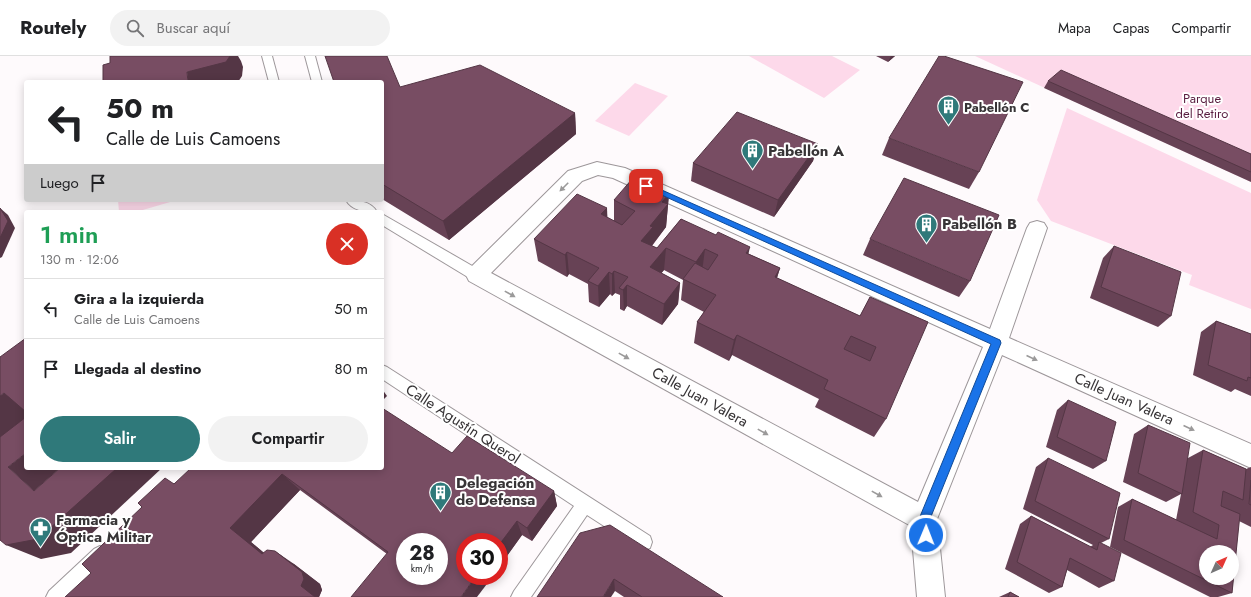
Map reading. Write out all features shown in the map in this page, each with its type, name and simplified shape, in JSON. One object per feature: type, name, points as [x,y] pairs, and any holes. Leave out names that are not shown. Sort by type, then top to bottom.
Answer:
[{"type":"street","name":"Calle Juan Valera","points":[[924,519],[476,275],[575,176],[597,168],[618,173],[1251,456]]},
{"type":"street","points":[[931,597],[924,519],[996,343],[1037,228]]},
{"type":"lane","points":[[267,56],[273,80]]},
{"type":"lane","points":[[310,56],[316,80]]},
{"type":"lane","points":[[355,202],[368,210]]},
{"type":"lane","points":[[384,220],[476,275]]},
{"type":"lane","name":"Calle Agustín Querol","points":[[384,372],[644,542]]},
{"type":"lane","points":[[520,597],[586,504]]},
{"type":"lane","points":[[55,597],[114,542]]},
{"type":"green space","points":[[749,56],[832,56],[860,70],[824,98]]},
{"type":"green space","name":"Parque del Retiro","points":[[975,56],[1251,56],[1251,182]]},
{"type":"green space","points":[[635,83],[668,96],[629,136],[595,121]]},
{"type":"green space","points":[[1067,108],[1251,193],[1251,309],[1189,285],[1192,275],[1051,221],[1037,200]]},
{"type":"green space","points":[[118,202],[170,202],[143,210],[119,210]]},
{"type":"building","points":[[110,56],[230,56],[226,62],[187,72],[188,80],[103,80],[103,65],[110,63]]},
{"type":"building","points":[[325,56],[387,56],[400,87],[480,65],[575,113],[443,221],[384,185],[384,80],[333,80]]},
{"type":"building","name":"Pabellón C","points":[[939,56],[944,56],[1023,82],[979,172],[889,138]]},
{"type":"building","points":[[1061,70],[1251,154],[1251,172],[1048,81]]},
{"type":"building","name":"Pabellón A","points":[[737,112],[818,144],[778,200],[693,163]]},
{"type":"building","points":[[633,178],[669,194],[662,202],[668,204],[650,226],[653,227],[641,241],[657,248],[681,219],[716,235],[718,232],[750,247],[746,253],[780,268],[775,277],[860,316],[870,297],[928,322],[886,419],[824,389],[828,380],[737,335],[734,340],[697,322],[716,295],[683,279],[695,263],[708,270],[718,255],[705,249],[696,262],[666,248],[650,267],[680,283],[664,304],[627,285],[623,290],[619,288],[628,277],[614,271],[612,274],[609,272],[598,286],[588,281],[599,268],[567,252],[565,255],[534,239],[577,194],[607,208],[601,214],[622,225],[635,211],[614,200]],"holes":[[[851,336],[876,347],[870,361],[844,349]]]},
{"type":"building","name":"Pabellón B","points":[[904,178],[999,215],[970,281],[870,239]]},
{"type":"building","points":[[0,208],[8,221],[0,238]]},
{"type":"building","points":[[1114,246],[1181,272],[1171,316],[1101,287]]},
{"type":"building","points":[[1216,321],[1251,334],[1251,378],[1248,377],[1247,381],[1208,365]]},
{"type":"building","points":[[24,339],[24,410],[4,393],[0,396],[0,357]]},
{"type":"building","points":[[1068,400],[1116,422],[1106,461],[1057,437]]},
{"type":"building","name":"Delegación de Defensa","points":[[384,409],[452,453],[467,436],[554,491],[527,528],[517,521],[508,533],[456,533],[456,585],[470,585],[461,597],[351,597],[388,552],[282,474],[230,528],[262,554],[267,550],[275,551],[302,572],[304,579],[301,586],[315,597],[65,597],[91,573],[82,564],[142,507],[138,503],[165,478],[174,484],[189,470],[384,470]]},
{"type":"building","points":[[24,419],[24,455],[8,467],[34,491],[58,470],[115,470],[38,539],[6,545],[0,540],[0,437]]},
{"type":"building","points":[[1148,425],[1190,443],[1182,494],[1138,473]]},
{"type":"building","points":[[1203,450],[1246,469],[1243,500],[1223,491],[1221,506],[1240,514],[1237,545],[1199,545],[1199,577],[1124,540],[1132,499],[1217,539],[1219,525],[1193,512]]},
{"type":"building","points":[[1048,458],[1120,493],[1109,539],[1035,501]]},
{"type":"building","points":[[1251,480],[1251,505],[1249,504]]},
{"type":"building","points":[[1031,516],[1097,550],[1099,542],[1121,553],[1114,581],[1070,558],[1062,587],[1017,562]]},
{"type":"building","points":[[610,525],[723,597],[642,597],[614,579],[603,597],[537,597],[580,533]]},
{"type":"building","points":[[1216,585],[1233,585],[1232,593]]},
{"type":"building","points":[[1010,592],[1019,597],[1008,597]]},
{"type":"place","name":"Pabellón C","points":[[949,126]]},
{"type":"place","name":"Pabellón A","points":[[753,170]]},
{"type":"place","name":"Pabellón B","points":[[926,244]]},
{"type":"place","name":"Delegación de Defensa","points":[[441,512]]},
{"type":"place","name":"Farmacia y Óptica Militar","points":[[40,548]]},
{"type":"route","points":[[646,186],[996,343],[924,519],[926,535]]}]
